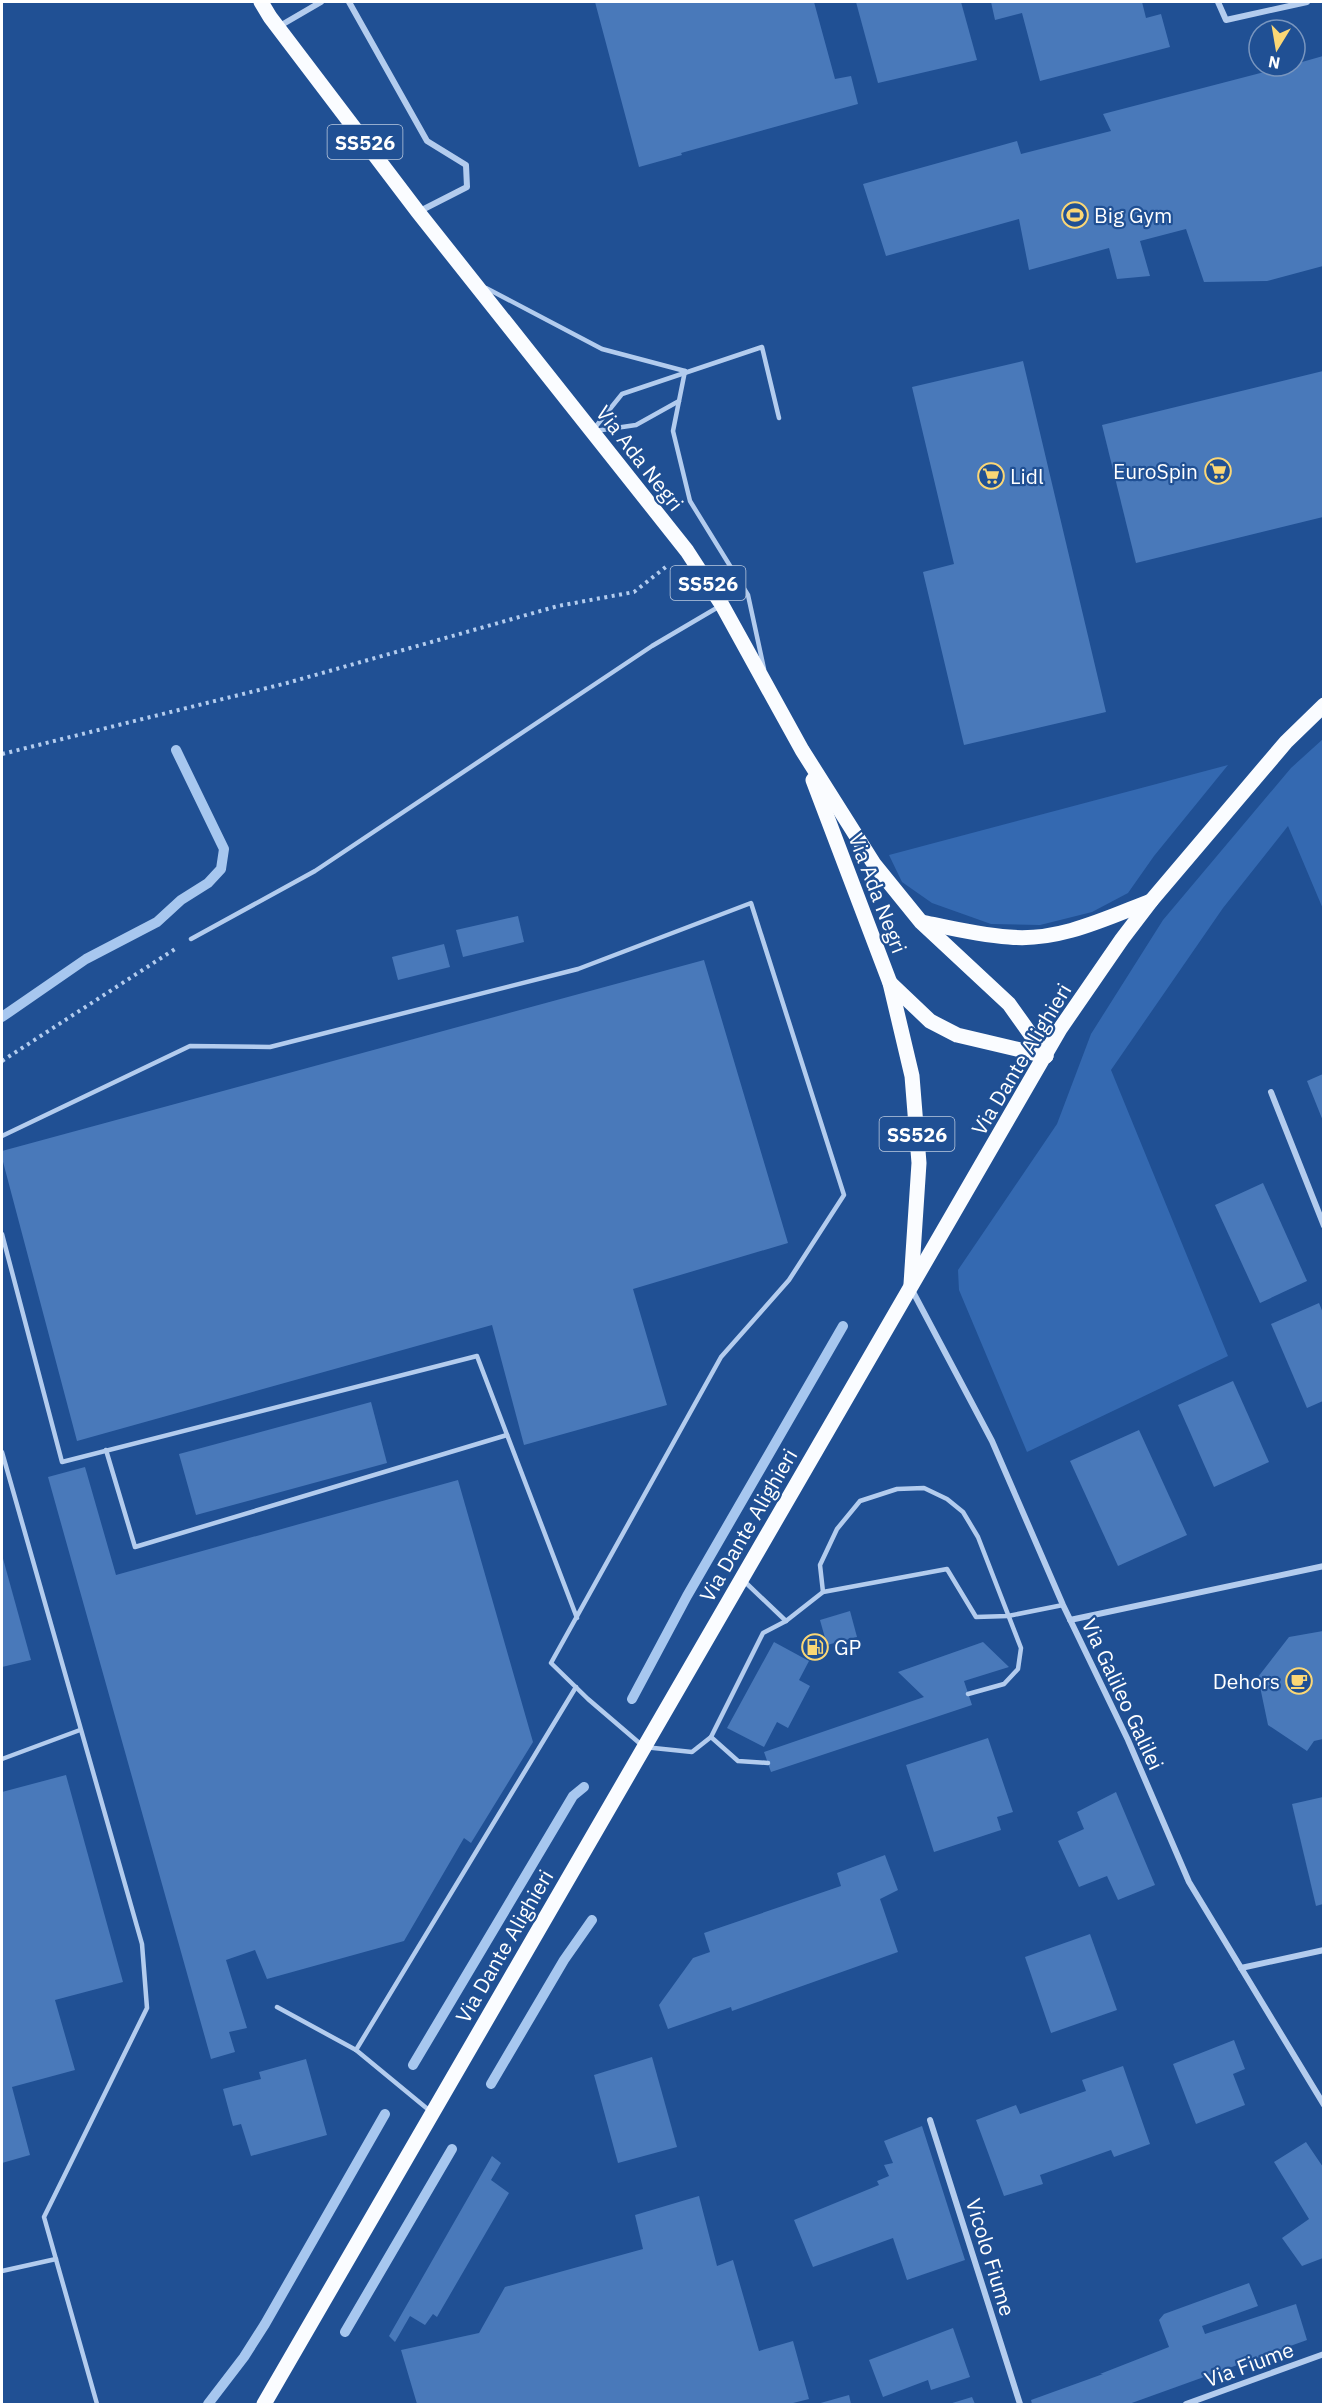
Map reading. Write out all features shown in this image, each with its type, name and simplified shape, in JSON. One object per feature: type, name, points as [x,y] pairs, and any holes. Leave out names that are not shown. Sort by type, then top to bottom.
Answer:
[{"type":"main road","name":"Via Ada Negri","points":[[261,2],[418,212],[687,551],[722,605],[802,750],[874,864],[921,922],[1009,1004],[1046,1056]]},
{"type":"main road","name":"Via Dante Alighieri","points":[[264,2404],[1060,1029],[1151,901],[1286,742],[1323,705]]},
{"type":"main road","name":"Via Ada Negri","points":[[802,750],[890,983],[912,1076],[919,1163],[911,1287]]},
{"type":"main road","name":"Via Ada Negri","points":[[921,922],[1011,938],[1034,936],[1079,929],[1151,901]]},
{"type":"main road","name":"Via Ada Negri","points":[[890,983],[930,1021],[957,1035],[1046,1056]]},
{"type":"street","points":[[278,27],[321,2]]},
{"type":"street","points":[[349,2],[427,141],[466,165],[468,187],[418,212]]},
{"type":"street","points":[[1218,2],[1226,20],[1307,2]]},
{"type":"street","points":[[1271,1092],[1323,1226]]},
{"type":"street","name":"Via Galileo Galilei","points":[[911,1287],[992,1440],[1063,1605],[1128,1740],[1189,1882],[1323,2105]]},
{"type":"street","points":[[1070,1620],[1323,1566]]},
{"type":"street","points":[[1241,1968],[1323,1950]]},
{"type":"street","name":"Vicolo Fiume","points":[[930,2120],[1020,2404]]},
{"type":"street","name":"Via Fiume","points":[[1186,2404],[1323,2354]]},
{"type":"lane","points":[[473,281],[602,349],[685,371]]},
{"type":"lane","points":[[592,431],[622,394],[762,347],[779,418]]},
{"type":"lane","points":[[685,371],[673,431],[690,501],[748,595],[769,689]]},
{"type":"lane","points":[[592,431],[636,425],[679,400]]},
{"type":"lane","points":[[191,939],[315,871],[652,646],[722,605]]},
{"type":"lane","points":[[2,1136],[189,1046],[270,1047],[578,969],[751,903],[844,1195],[789,1280],[721,1357],[551,1663],[644,1747],[692,1752],[711,1737],[763,1634],[786,1621],[823,1592],[947,1569],[976,1617],[1008,1616],[1063,1605]]},
{"type":"lane","points":[[2,1234],[62,1462],[477,1356],[577,1618]]},
{"type":"lane","points":[[106,1450],[135,1547],[507,1435]]},
{"type":"lane","points":[[2,1452],[142,1944],[147,2008],[44,2217],[97,2404]]},
{"type":"lane","points":[[823,1592],[820,1565],[837,1528],[860,1501],[897,1489],[924,1488],[947,1499],[963,1512],[978,1537],[1021,1648],[1018,1669],[1004,1684],[968,1694]]},
{"type":"lane","points":[[741,1578],[786,1621]]},
{"type":"lane","points":[[356,2050],[576,1687]]},
{"type":"lane","points":[[2,1759],[80,1730]]},
{"type":"lane","points":[[711,1737],[738,1761],[768,1763]]},
{"type":"lane","points":[[277,2007],[356,2050],[432,2113]]},
{"type":"lane","points":[[2,2271],[56,2259]]},
{"type":"path","points":[[2,754],[287,683],[558,606],[634,592],[687,551]]},
{"type":"path","points":[[2,1061],[191,939]]},
{"type":"shaded area","points":[[1323,739],[1323,909],[1288,826],[1223,908],[1111,1070],[1228,1356],[1027,1452],[959,1290],[958,1270],[1057,1124],[1091,1034],[1163,920],[1291,768]]},
{"type":"shaded area","points":[[1228,765],[1154,856],[1128,893],[1092,912],[1040,925],[991,924],[932,903],[902,882],[889,855]]},
{"type":"building","points":[[595,2],[814,2],[835,79],[851,76],[858,104],[681,153],[682,155],[639,167]]},
{"type":"building","points":[[856,2],[961,2],[977,60],[878,83]]},
{"type":"building","points":[[991,2],[1142,2],[1146,18],[1161,14],[1170,47],[1040,81],[1022,13],[995,20]]},
{"type":"building","points":[[1323,56],[1323,266],[1267,281],[1204,282],[1186,229],[1140,241],[1150,276],[1117,279],[1109,248],[1029,270],[1019,219],[886,256],[863,184],[1017,141],[1021,154],[1111,131],[1103,114],[1247,76],[1307,78],[1307,61]]},
{"type":"building","name":"Lidl","points":[[1023,361],[1106,712],[964,745],[923,572],[954,564],[912,387]]},
{"type":"building","name":"EuroSpin","points":[[1323,371],[1323,517],[1136,563],[1102,425]]},
{"type":"building","points":[[518,916],[524,942],[463,957],[456,930]]},
{"type":"building","points":[[444,944],[450,967],[398,980],[392,957]]},
{"type":"building","points":[[704,960],[788,1243],[633,1289],[667,1405],[524,1445],[492,1325],[77,1441],[2,1151]]},
{"type":"building","points":[[1323,1074],[1323,1121],[1307,1081]]},
{"type":"building","points":[[1263,1183],[1307,1281],[1260,1303],[1215,1205]]},
{"type":"building","points":[[1319,1303],[1323,1313],[1323,1401],[1307,1408],[1271,1324]]},
{"type":"building","points":[[1233,1381],[1269,1462],[1214,1487],[1178,1405]]},
{"type":"building","points":[[371,1402],[387,1463],[196,1515],[179,1454]]},
{"type":"building","points":[[1139,1430],[1187,1535],[1118,1566],[1070,1461]]},
{"type":"building","points":[[85,1467],[116,1575],[458,1480],[533,1742],[471,1843],[464,1838],[404,1941],[267,1979],[255,1950],[226,1960],[247,2028],[229,2032],[235,2052],[211,2059],[48,1477]]},
{"type":"building","points":[[2,1555],[31,1660],[2,1667]]},
{"type":"building","points":[[850,1611],[857,1637],[827,1645],[820,1620]]},
{"type":"building","points":[[1323,1631],[1323,1739],[1314,1741],[1307,1751],[1268,1725],[1258,1677],[1289,1637]]},
{"type":"building","points":[[774,1642],[809,1661],[799,1680],[810,1686],[788,1728],[777,1722],[764,1747],[727,1728]]},
{"type":"building","points":[[983,1642],[1009,1667],[964,1681],[972,1705],[771,1772],[764,1752],[924,1697],[898,1672]]},
{"type":"building","points":[[988,1738],[1013,1812],[997,1817],[1001,1830],[934,1852],[906,1765]]},
{"type":"building","points":[[66,1775],[123,1982],[55,2000],[75,2070],[12,2087],[30,2155],[2,2163],[2,1792]]},
{"type":"building","points":[[1116,1792],[1155,1885],[1118,1900],[1107,1876],[1079,1887],[1058,1841],[1084,1829],[1077,1812]]},
{"type":"building","points":[[1323,1797],[1323,1904],[1316,1906],[1292,1804]]},
{"type":"building","points":[[885,1855],[898,1890],[880,1899],[898,1952],[732,2011],[731,2007],[668,2029],[659,2005],[693,1958],[710,1952],[704,1933],[841,1886],[837,1873]]},
{"type":"building","points":[[1090,1934],[1117,2010],[1051,2033],[1025,1957]]},
{"type":"building","points":[[1234,2040],[1245,2069],[1233,2074],[1245,2105],[1196,2124],[1173,2064]]},
{"type":"building","points":[[652,2057],[677,2147],[618,2163],[594,2075]]},
{"type":"building","points":[[306,2059],[327,2135],[251,2156],[241,2124],[233,2126],[223,2089],[261,2079],[259,2072]]},
{"type":"building","points":[[1123,2066],[1150,2144],[1114,2157],[1111,2150],[1040,2175],[1043,2184],[1004,2196],[976,2120],[1016,2105],[1020,2114],[1086,2091],[1082,2080]]},
{"type":"building","points":[[922,2126],[965,2260],[907,2280],[893,2238],[813,2267],[794,2220],[879,2185],[877,2181],[889,2176],[884,2165],[893,2163],[884,2141]]},
{"type":"building","points":[[1306,2142],[1323,2167],[1323,2258],[1302,2266],[1282,2238],[1309,2219],[1274,2162]]},
{"type":"building","points":[[492,2156],[501,2163],[491,2180],[509,2193],[437,2317],[433,2314],[425,2325],[410,2316],[395,2342],[389,2336]]},
{"type":"building","points":[[699,2196],[717,2266],[733,2260],[759,2351],[793,2341],[809,2399],[789,2404],[417,2404],[401,2350],[479,2333],[505,2287],[643,2249],[635,2215]]},
{"type":"building","points":[[1249,2283],[1258,2306],[1202,2326],[1205,2334],[1296,2304],[1307,2340],[1129,2404],[1032,2404],[1031,2400],[1169,2347],[1159,2320],[1164,2314]]},
{"type":"building","points":[[953,2328],[970,2377],[931,2390],[928,2380],[883,2397],[869,2360]]},
{"type":"building","points":[[849,2395],[851,2404],[817,2404]]},
{"type":"building","points":[[972,2397],[975,2404],[949,2404]]},
{"type":"waterway","points":[[2,1017],[86,959],[157,922],[181,900],[208,883],[221,869],[224,849],[176,750]]},
{"type":"waterway","points":[[632,1699],[687,1596],[843,1326]]},
{"type":"waterway","points":[[413,2065],[573,1796],[584,1787]]},
{"type":"waterway","points":[[491,2084],[564,1960],[592,1920]]},
{"type":"waterway","points":[[208,2404],[244,2357],[265,2324],[385,2114]]},
{"type":"waterway","points":[[345,2332],[452,2149]]},
{"type":"place","name":"Big Gym","points":[[1075,215]]},
{"type":"place","name":"EuroSpin","points":[[1218,471]]},
{"type":"place","name":"Lidl","points":[[991,476]]},
{"type":"place","name":"GP","points":[[815,1647]]},
{"type":"place","name":"Dehors","points":[[1299,1681]]}]
